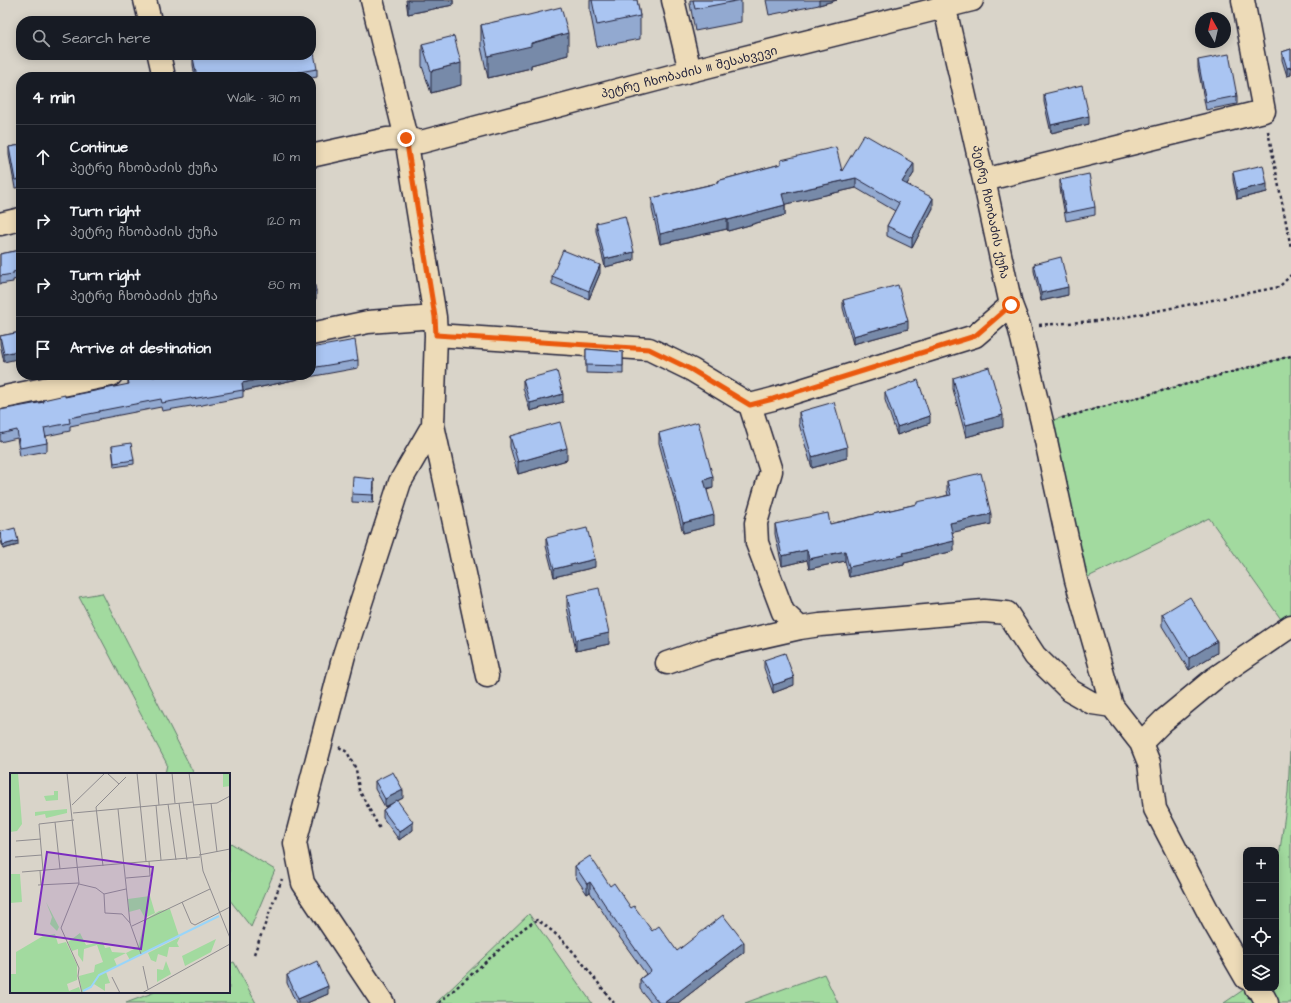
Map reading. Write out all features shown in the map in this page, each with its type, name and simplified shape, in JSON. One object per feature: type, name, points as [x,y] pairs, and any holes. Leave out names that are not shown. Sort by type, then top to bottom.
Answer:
[{"type":"street","points":[[145,0],[149,16]]},
{"type":"street","points":[[372,0],[406,138],[435,326],[433,424],[487,676]]},
{"type":"street","points":[[672,0],[690,71]]},
{"type":"street","name":"პეტრე ჩხობაძის III შესახვევი","points":[[316,155],[387,139],[406,138],[421,142],[944,4],[972,0]]},
{"type":"street","points":[[984,180],[1264,111],[1243,0]]},
{"type":"street","name":"პეტრე ჩხობაძის ქუჩა","points":[[944,4],[1011,305],[1019,326],[1042,422],[1076,580],[1112,706]]},
{"type":"street","points":[[160,60],[163,72]]},
{"type":"street","points":[[0,224],[16,220]]},
{"type":"street","points":[[750,405],[975,336],[1011,305]]},
{"type":"street","points":[[316,333],[368,322],[435,326],[649,349],[692,370],[750,405],[771,471],[756,523],[757,543],[783,612],[800,628]]},
{"type":"street","points":[[0,398],[87,380]]},
{"type":"street","points":[[382,1003],[304,883],[295,843],[344,655],[400,482],[433,424]]},
{"type":"street","points":[[667,663],[708,649],[800,628],[820,625],[984,611],[1007,613],[1034,656],[1071,691],[1092,703],[1112,706],[1141,743],[1149,763],[1155,809],[1213,921],[1243,973]]},
{"type":"street","points":[[1141,743],[1163,721],[1215,678],[1291,626]]},
{"type":"street","points":[[1261,991],[1267,1003]]},
{"type":"path","points":[[1264,111],[1291,248]]},
{"type":"path","points":[[1019,326],[1110,320],[1279,287],[1291,275]]},
{"type":"path","points":[[1042,422],[1291,356]]},
{"type":"path","points":[[323,736],[346,752],[356,770],[359,790],[380,829]]},
{"type":"path","points":[[254,954],[284,873]]},
{"type":"path","points":[[439,1003],[524,928],[537,920],[549,927],[567,944],[614,1003]]},
{"type":"green space","points":[[1291,356],[1291,617],[1283,622],[1209,518],[1086,578],[1049,421]]},
{"type":"green space","points":[[102,593],[193,773],[165,773],[167,764],[79,597]]},
{"type":"green space","points":[[1291,729],[1291,1003],[1224,1003],[1243,990],[1279,991],[1279,857],[1288,792]]},
{"type":"green space","points":[[230,843],[275,870],[251,927],[230,900]]},
{"type":"green space","points":[[529,914],[592,1003],[436,1003]]},
{"type":"green space","points":[[234,962],[256,1003],[126,1003],[152,993],[230,993],[230,964]]},
{"type":"green space","points":[[824,974],[838,1003],[745,1003]]},
{"type":"building","points":[[592,0],[637,0],[640,16],[597,25]]},
{"type":"building","points":[[693,0],[741,0],[695,9]]},
{"type":"building","points":[[561,7],[568,33],[531,43],[531,46],[488,56],[481,25]]},
{"type":"building","points":[[454,36],[461,63],[431,71],[422,44]]},
{"type":"building","points":[[1291,49],[1291,67],[1287,68],[1282,52]]},
{"type":"building","points":[[1229,54],[1237,96],[1206,102],[1198,60]]},
{"type":"building","points":[[193,60],[315,60],[317,69],[299,72],[196,72]]},
{"type":"building","points":[[1082,85],[1089,116],[1051,125],[1044,94]]},
{"type":"building","points":[[864,134],[914,163],[902,182],[933,198],[912,238],[887,226],[899,203],[856,178],[782,194],[785,205],[728,220],[727,218],[660,234],[652,198],[718,183],[717,181],[781,164],[781,160],[836,147],[842,171]]},
{"type":"building","points":[[16,146],[16,180],[15,180],[9,147]]},
{"type":"building","points":[[1263,165],[1267,184],[1237,191],[1233,172]]},
{"type":"building","points":[[1089,174],[1095,207],[1066,213],[1060,180]]},
{"type":"building","points":[[625,216],[634,252],[605,259],[596,223]]},
{"type":"building","points":[[563,250],[600,265],[589,291],[552,276]]},
{"type":"building","points":[[16,251],[16,271],[13,272],[13,274],[0,276],[0,254]]},
{"type":"building","points":[[1061,257],[1068,287],[1041,293],[1034,264]]},
{"type":"building","points":[[898,285],[908,321],[853,336],[843,300]]},
{"type":"building","points":[[16,333],[16,351],[4,354],[0,336]]},
{"type":"building","points":[[355,340],[358,360],[316,367],[316,347]]},
{"type":"building","points":[[586,349],[623,352],[623,366],[586,365]]},
{"type":"building","points":[[989,367],[1003,415],[966,425],[953,378]]},
{"type":"building","points":[[557,371],[563,394],[530,403],[523,380]]},
{"type":"building","points":[[128,380],[256,380],[242,383],[243,390],[162,403],[161,399],[69,418],[70,423],[44,428],[47,443],[20,448],[17,430],[0,434],[0,410],[44,402],[43,400],[65,395],[65,397],[129,384]]},
{"type":"building","points":[[918,380],[930,416],[897,427],[885,392]]},
{"type":"building","points":[[834,402],[847,447],[812,457],[799,412]]},
{"type":"building","points":[[560,422],[567,448],[518,462],[510,436]]},
{"type":"building","points":[[698,422],[713,477],[704,480],[714,515],[683,523],[659,433]]},
{"type":"building","points":[[131,443],[134,460],[114,463],[112,446]]},
{"type":"building","points":[[981,473],[991,514],[950,523],[954,541],[903,553],[904,555],[849,567],[845,551],[809,559],[807,550],[782,556],[775,524],[828,513],[830,524],[917,504],[917,502],[951,495],[947,481]]},
{"type":"building","points":[[353,477],[374,479],[373,495],[352,494]]},
{"type":"building","points":[[15,528],[18,541],[3,545],[0,532]]},
{"type":"building","points":[[587,528],[595,559],[554,569],[546,538]]},
{"type":"building","points":[[599,588],[609,633],[576,640],[567,595]]},
{"type":"building","points":[[1190,597],[1217,641],[1189,658],[1162,614]]},
{"type":"building","points":[[785,653],[794,678],[773,685],[764,660]]},
{"type":"building","points":[[393,772],[403,790],[385,799],[375,781]]},
{"type":"building","points":[[397,800],[413,822],[399,832],[383,810]]},
{"type":"building","points":[[590,856],[610,886],[614,883],[631,908],[634,906],[652,931],[659,926],[677,951],[723,915],[744,942],[664,1003],[659,1003],[640,979],[651,971],[590,882],[587,884],[575,866]]},
{"type":"building","points":[[317,961],[328,986],[298,999],[287,975]]},
{"type":"route","points":[[406,138],[435,317],[436,335],[649,349],[692,370],[750,405],[975,336],[1011,305]]}]
